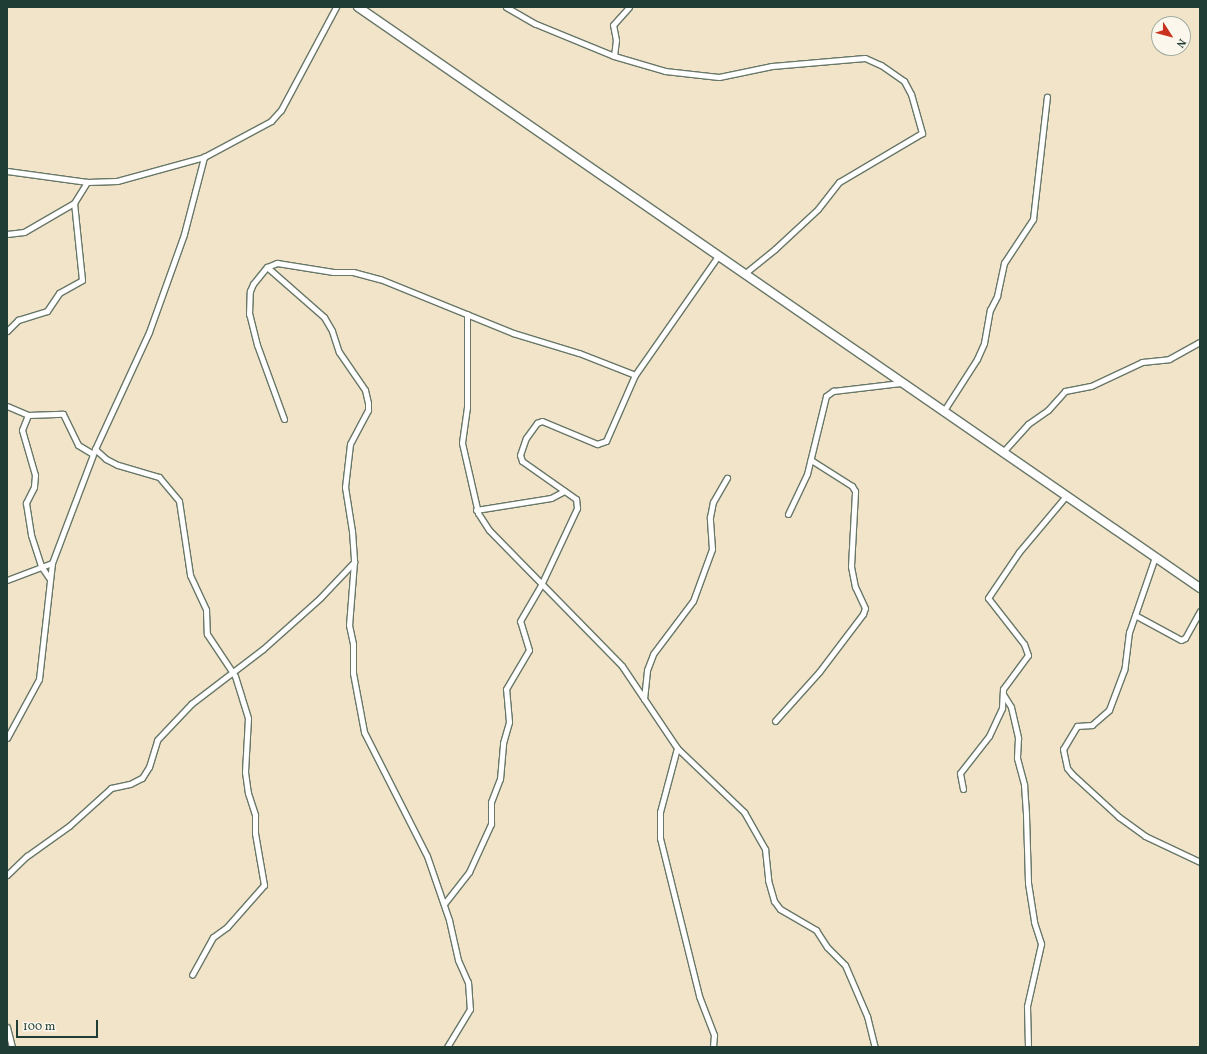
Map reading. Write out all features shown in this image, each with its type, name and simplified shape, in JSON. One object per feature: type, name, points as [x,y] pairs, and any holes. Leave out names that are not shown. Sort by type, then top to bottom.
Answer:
[{"type":"main road","points":[[358,7],[1200,588]]},
{"type":"street","points":[[7,171],[87,182],[117,181],[204,157],[258,129],[271,121],[281,110],[336,7]]},
{"type":"street","points":[[506,7],[536,24],[614,56],[665,71],[720,76],[772,66],[865,58],[881,65],[908,88],[922,133],[839,182],[818,209],[775,249],[744,274]]},
{"type":"street","points":[[614,56],[616,40],[613,25],[629,7]]},
{"type":"street","points":[[943,412],[977,359],[984,342],[990,310],[997,296],[1004,263],[1033,219],[1047,97]]},
{"type":"street","points":[[7,738],[39,679],[48,608],[49,578],[52,563],[94,452],[149,332],[184,234],[204,157]]},
{"type":"street","points":[[7,234],[33,228],[74,203],[87,182]]},
{"type":"street","points":[[7,331],[18,320],[47,311],[59,293],[82,280],[74,203]]},
{"type":"street","points":[[444,904],[469,872],[491,824],[491,802],[500,779],[503,743],[509,722],[507,685],[529,650],[520,621],[541,586],[577,508],[576,499],[522,461],[520,455],[526,438],[537,423],[542,421],[597,444],[602,444],[606,441],[635,375],[718,256]]},
{"type":"street","points":[[284,419],[257,345],[249,314],[250,291],[268,267],[277,263],[360,274],[380,279],[467,314],[635,375]]},
{"type":"street","points":[[268,267],[324,318],[332,331],[339,352],[366,390],[368,410],[350,444],[345,487],[352,531],[354,562],[349,625],[353,644],[353,673],[362,715],[362,728],[427,856],[444,904],[471,999],[467,1017],[447,1047]]},
{"type":"street","points":[[467,314],[467,408],[462,443],[465,465],[476,495],[476,510],[489,530],[541,586],[622,666],[678,748],[747,817],[765,849],[768,880],[777,906],[816,930],[827,947],[848,969],[867,1016],[876,1047]]},
{"type":"street","points":[[1002,452],[1028,424],[1048,410],[1065,391],[1091,386],[1142,362],[1169,360],[1200,342]]},
{"type":"street","points":[[788,514],[807,474],[824,400],[828,393],[848,389],[901,383]]},
{"type":"street","points":[[7,406],[28,415],[63,414],[78,445],[118,465],[159,478],[179,501],[190,575],[206,610],[207,634],[233,672],[248,718],[245,772],[248,793],[255,815],[255,833],[264,885],[227,927],[213,937],[192,976]]},
{"type":"street","points":[[28,415],[22,430],[36,475],[34,487],[26,503],[31,535],[41,566],[49,578]]},
{"type":"street","points":[[775,721],[819,672],[863,614],[865,608],[855,587],[851,566],[855,491],[852,486],[811,460]]},
{"type":"street","points":[[644,699],[647,670],[653,654],[692,601],[712,549],[710,517],[713,502],[727,478]]},
{"type":"street","points":[[476,510],[551,498],[564,491]]},
{"type":"street","points":[[963,789],[960,773],[989,736],[1002,708],[1005,686],[1024,662],[1028,652],[988,598],[1019,552],[1066,496]]},
{"type":"street","points":[[1155,557],[1129,632],[1124,670],[1109,710],[1092,725],[1079,725],[1074,728],[1064,745],[1065,762],[1072,774],[1119,817],[1145,836],[1200,862]]},
{"type":"street","points":[[7,875],[27,856],[69,826],[111,788],[130,784],[142,778],[149,767],[160,736],[191,704],[233,672],[300,616],[354,562]]},
{"type":"street","points":[[7,580],[52,563]]},
{"type":"street","points":[[1135,615],[1181,640],[1185,638],[1200,611]]},
{"type":"street","points":[[1003,694],[1011,707],[1018,738],[1017,758],[1024,785],[1028,883],[1034,922],[1041,944],[1027,1006],[1028,1047]]},
{"type":"street","points":[[678,748],[660,812],[660,838],[699,996],[714,1035],[713,1047]]},
{"type":"street","points":[[7,1027],[12,1047]]}]
